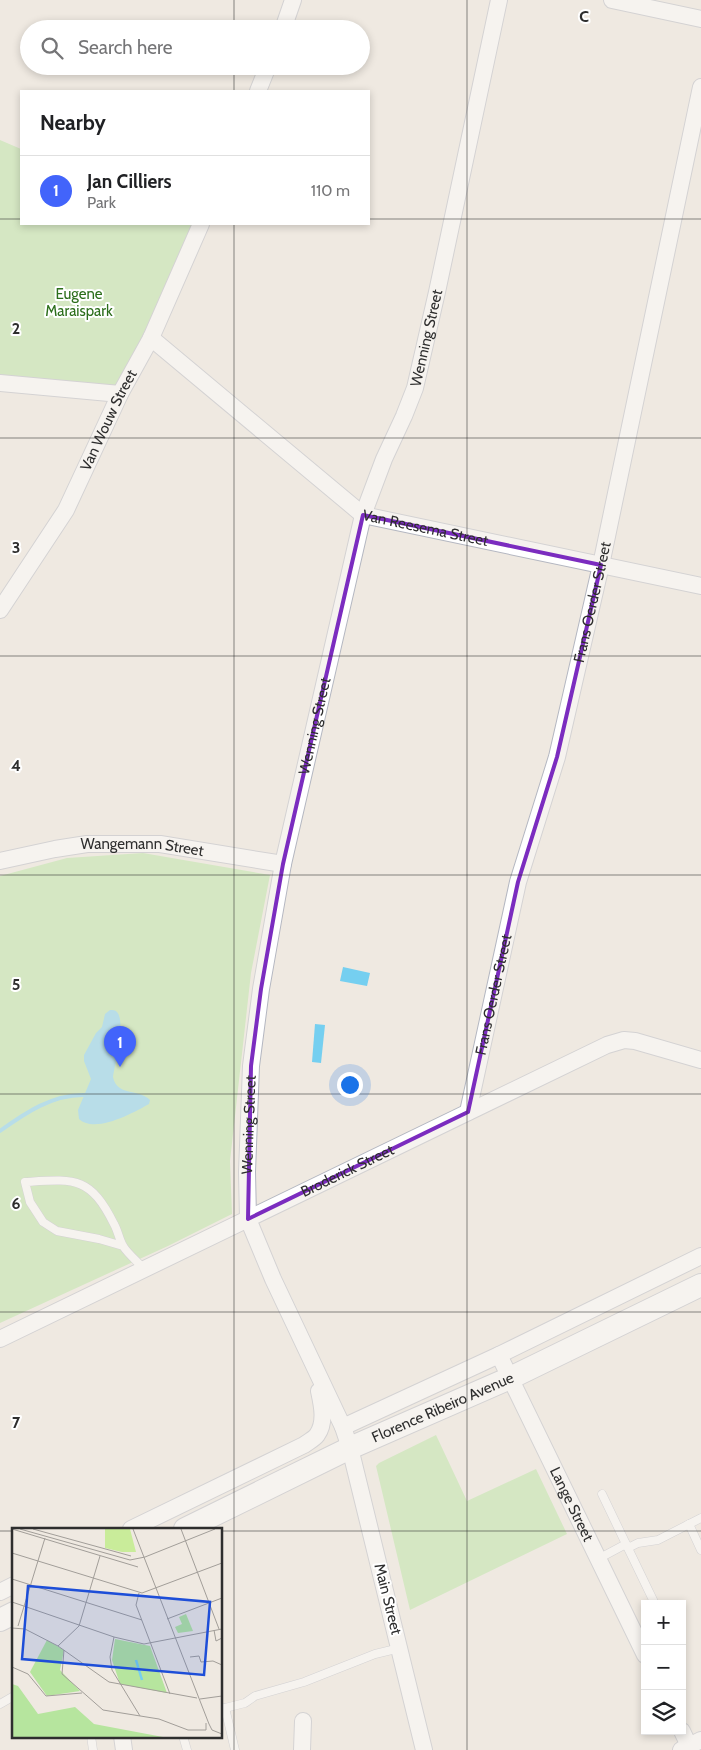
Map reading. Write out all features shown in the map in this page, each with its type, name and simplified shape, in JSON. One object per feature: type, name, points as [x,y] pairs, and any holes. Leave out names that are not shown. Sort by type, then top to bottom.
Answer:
[{"type":"main road","name":"Florence Ribeiro Avenue","points":[[187,1528],[346,1438],[510,1378],[701,1285]]},
{"type":"main road","points":[[0,1620],[12,1614]]},
{"type":"street","points":[[286,20],[293,0]]},
{"type":"street","name":"Wenning Street","points":[[346,1438],[273,1279],[248,1219],[247,1172],[251,1066],[261,989],[284,864],[363,515],[414,388],[437,292],[499,0]]},
{"type":"street","points":[[612,0],[701,19]]},
{"type":"street","points":[[258,90],[264,75]]},
{"type":"street","name":"Frans Oerder Street","points":[[468,1112],[518,882],[557,757],[601,565],[701,87]]},
{"type":"street","name":"Van Wouw Street","points":[[0,610],[66,510],[120,394],[151,338],[202,225]]},
{"type":"street","name":"Van Reesema Street","points":[[151,338],[363,515],[701,586]]},
{"type":"street","points":[[0,383],[120,394]]},
{"type":"street","name":"Wangemann Street","points":[[0,861],[46,850],[87,844],[160,844],[284,864]]},
{"type":"street","name":"Broderick Street","points":[[0,1339],[615,1042],[624,1040],[635,1041],[701,1060]]},
{"type":"street","points":[[346,1438],[499,1356],[701,1256]]},
{"type":"street","name":"Lange Street","points":[[499,1356],[641,1646]]},
{"type":"street","points":[[133,1528],[304,1445],[317,1434],[323,1415],[312,1364]]},
{"type":"street","name":"Main Street","points":[[346,1438],[424,1750]]},
{"type":"street","points":[[0,1592],[12,1586]]},
{"type":"street","points":[[302,1750],[303,1721]]},
{"type":"lane","points":[[123,1246],[99,1239],[57,1231],[44,1222],[30,1202],[25,1182],[54,1180],[82,1183],[94,1192],[107,1210],[123,1246],[144,1269]]},
{"type":"lane","points":[[602,1494],[652,1600]]},
{"type":"lane","points":[[598,1559],[627,1546],[658,1540],[701,1518]]},
{"type":"lane","points":[[689,1524],[701,1550]]},
{"type":"lane","points":[[235,1750],[223,1708],[245,1703],[255,1696],[304,1682],[375,1654],[400,1648]]},
{"type":"lane","points":[[0,1704],[12,1697]]},
{"type":"highlighted area","points":[[363,515],[601,565],[557,757],[518,882],[468,1112],[248,1219],[251,1066],[261,989],[283,864]]},
{"type":"green space","name":"Eugene Maraispark","points":[[0,140],[20,149],[20,225],[200,225],[122,393],[0,383]]},
{"type":"green space","points":[[143,853],[270,875],[251,973],[230,1161],[232,1214],[168,1246],[0,1323],[0,876],[67,858]]},
{"type":"green space","points":[[436,1435],[467,1501],[536,1469],[567,1534],[410,1610],[376,1466]]},
{"type":"water","points":[[343,967],[370,973],[367,986],[340,981]]},
{"type":"water","points":[[110,1010],[117,1012],[120,1025],[113,1077],[115,1083],[124,1090],[140,1094],[150,1100],[149,1104],[114,1120],[104,1123],[86,1123],[79,1119],[78,1110],[91,1079],[84,1061],[84,1055],[96,1033],[102,1027],[105,1014]]},
{"type":"water","points":[[315,1024],[325,1025],[321,1063],[312,1062]]},
{"type":"waterway","points":[[0,1131],[29,1111],[51,1101],[85,1095]]},
{"type":"place","name":"Jan Cilliers","points":[[120,1067]]}]
